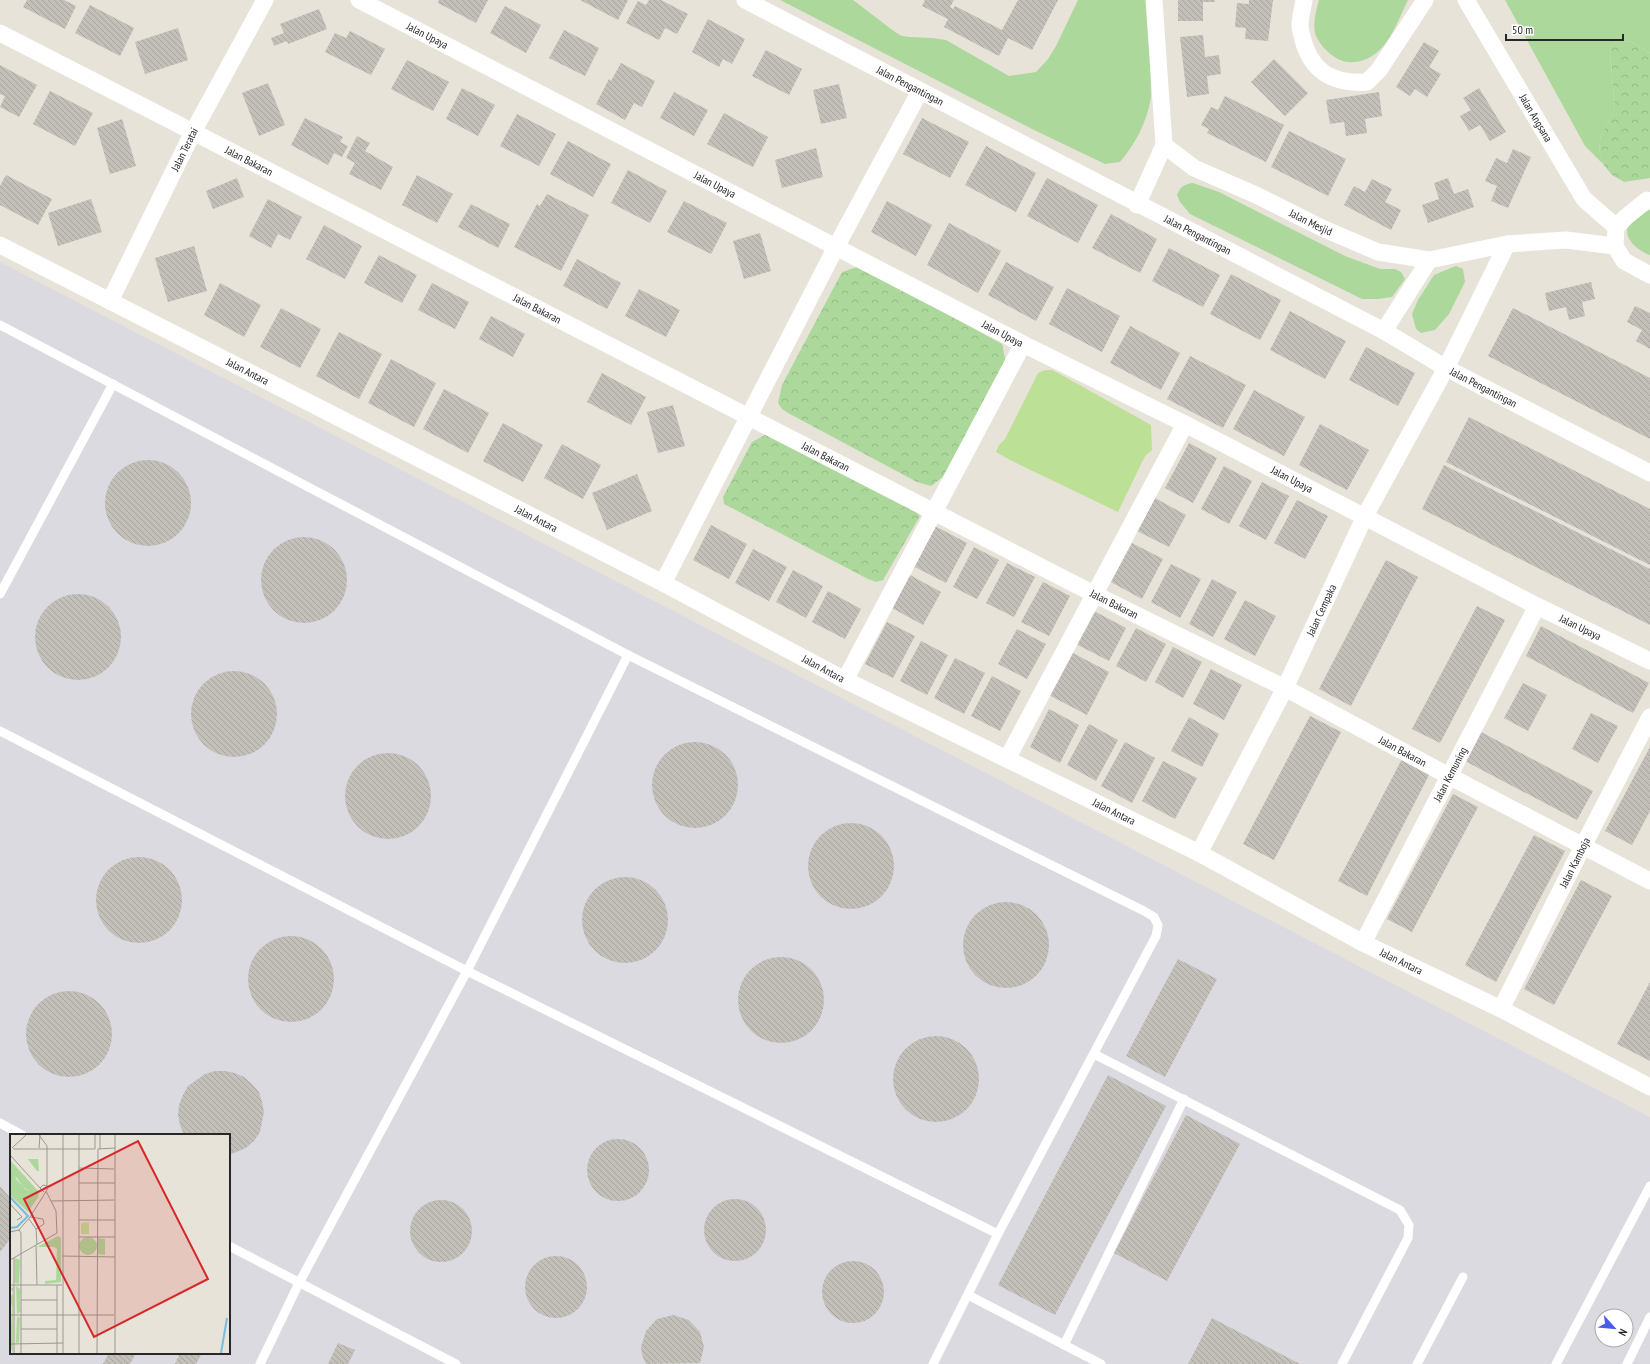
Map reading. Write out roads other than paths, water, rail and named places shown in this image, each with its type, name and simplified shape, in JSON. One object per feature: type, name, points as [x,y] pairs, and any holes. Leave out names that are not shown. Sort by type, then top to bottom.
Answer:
[{"type":"street","name":"Jalan Teratai","points":[[110,301],[193,132],[265,0]]},
{"type":"street","name":"Jalan Upaya","points":[[359,0],[1023,344],[1185,424],[1537,606],[1650,661]]},
{"type":"street","name":"Jalan Pengantingan","points":[[744,0],[1137,205],[1384,331],[1446,368],[1650,473]]},
{"type":"street","points":[[1137,205],[1164,145],[1154,0]]},
{"type":"street","points":[[1304,0],[1300,26],[1306,49],[1315,66],[1330,78],[1350,83],[1367,82],[1379,70],[1425,0]]},
{"type":"street","name":"Jalan Angsana","points":[[1466,0],[1584,199],[1616,227]]},
{"type":"street","name":"Jalan Bakaran","points":[[0,33],[1094,594],[1285,688],[1650,881]]},
{"type":"street","points":[[663,583],[836,247],[920,91]]},
{"type":"street","name":"Jalan Mesjid","points":[[1164,145],[1194,168],[1256,195],[1322,228],[1378,252],[1429,260],[1507,244],[1566,240],[1615,246]]},
{"type":"street","points":[[1650,201],[1647,200],[1616,227],[1615,246],[1624,261],[1636,269],[1650,275]]},
{"type":"street","name":"Jalan Cempaka","points":[[1199,853],[1285,688],[1364,516],[1446,368],[1507,244]]},
{"type":"street","name":"Jalan Antara","points":[[0,245],[663,583],[845,680],[1199,853],[1363,943],[1500,1009],[1650,1087]]},
{"type":"street","points":[[1384,331],[1429,260]]},
{"type":"street","points":[[845,680],[1023,344]]},
{"type":"street","points":[[1007,759],[1185,424]]},
{"type":"street","name":"Jalan Kemuning","points":[[1363,943],[1537,606]]},
{"type":"street","name":"Jalan Kamboja","points":[[1500,1009],[1650,717]]},
{"type":"lane","points":[[0,325],[628,655],[1137,907],[1154,917],[1158,925],[1156,936],[998,1234],[933,1364]]},
{"type":"lane","points":[[0,594],[113,384]]},
{"type":"lane","points":[[260,1364],[299,1283],[467,971],[628,655]]},
{"type":"lane","points":[[0,731],[467,971],[998,1234]]},
{"type":"lane","points":[[1094,1054],[1400,1210],[1410,1225],[1408,1238],[1342,1364]]},
{"type":"lane","points":[[1064,1345],[1184,1099]]},
{"type":"lane","points":[[0,1123],[20,1134]]},
{"type":"lane","points":[[1556,1364],[1650,1186]]},
{"type":"lane","points":[[230,1247],[456,1364]]},
{"type":"lane","points":[[1417,1364],[1463,1277]]},
{"type":"lane","points":[[968,1296],[1101,1364]]},
{"type":"lane","points":[[1627,1364],[1650,1317]]}]
